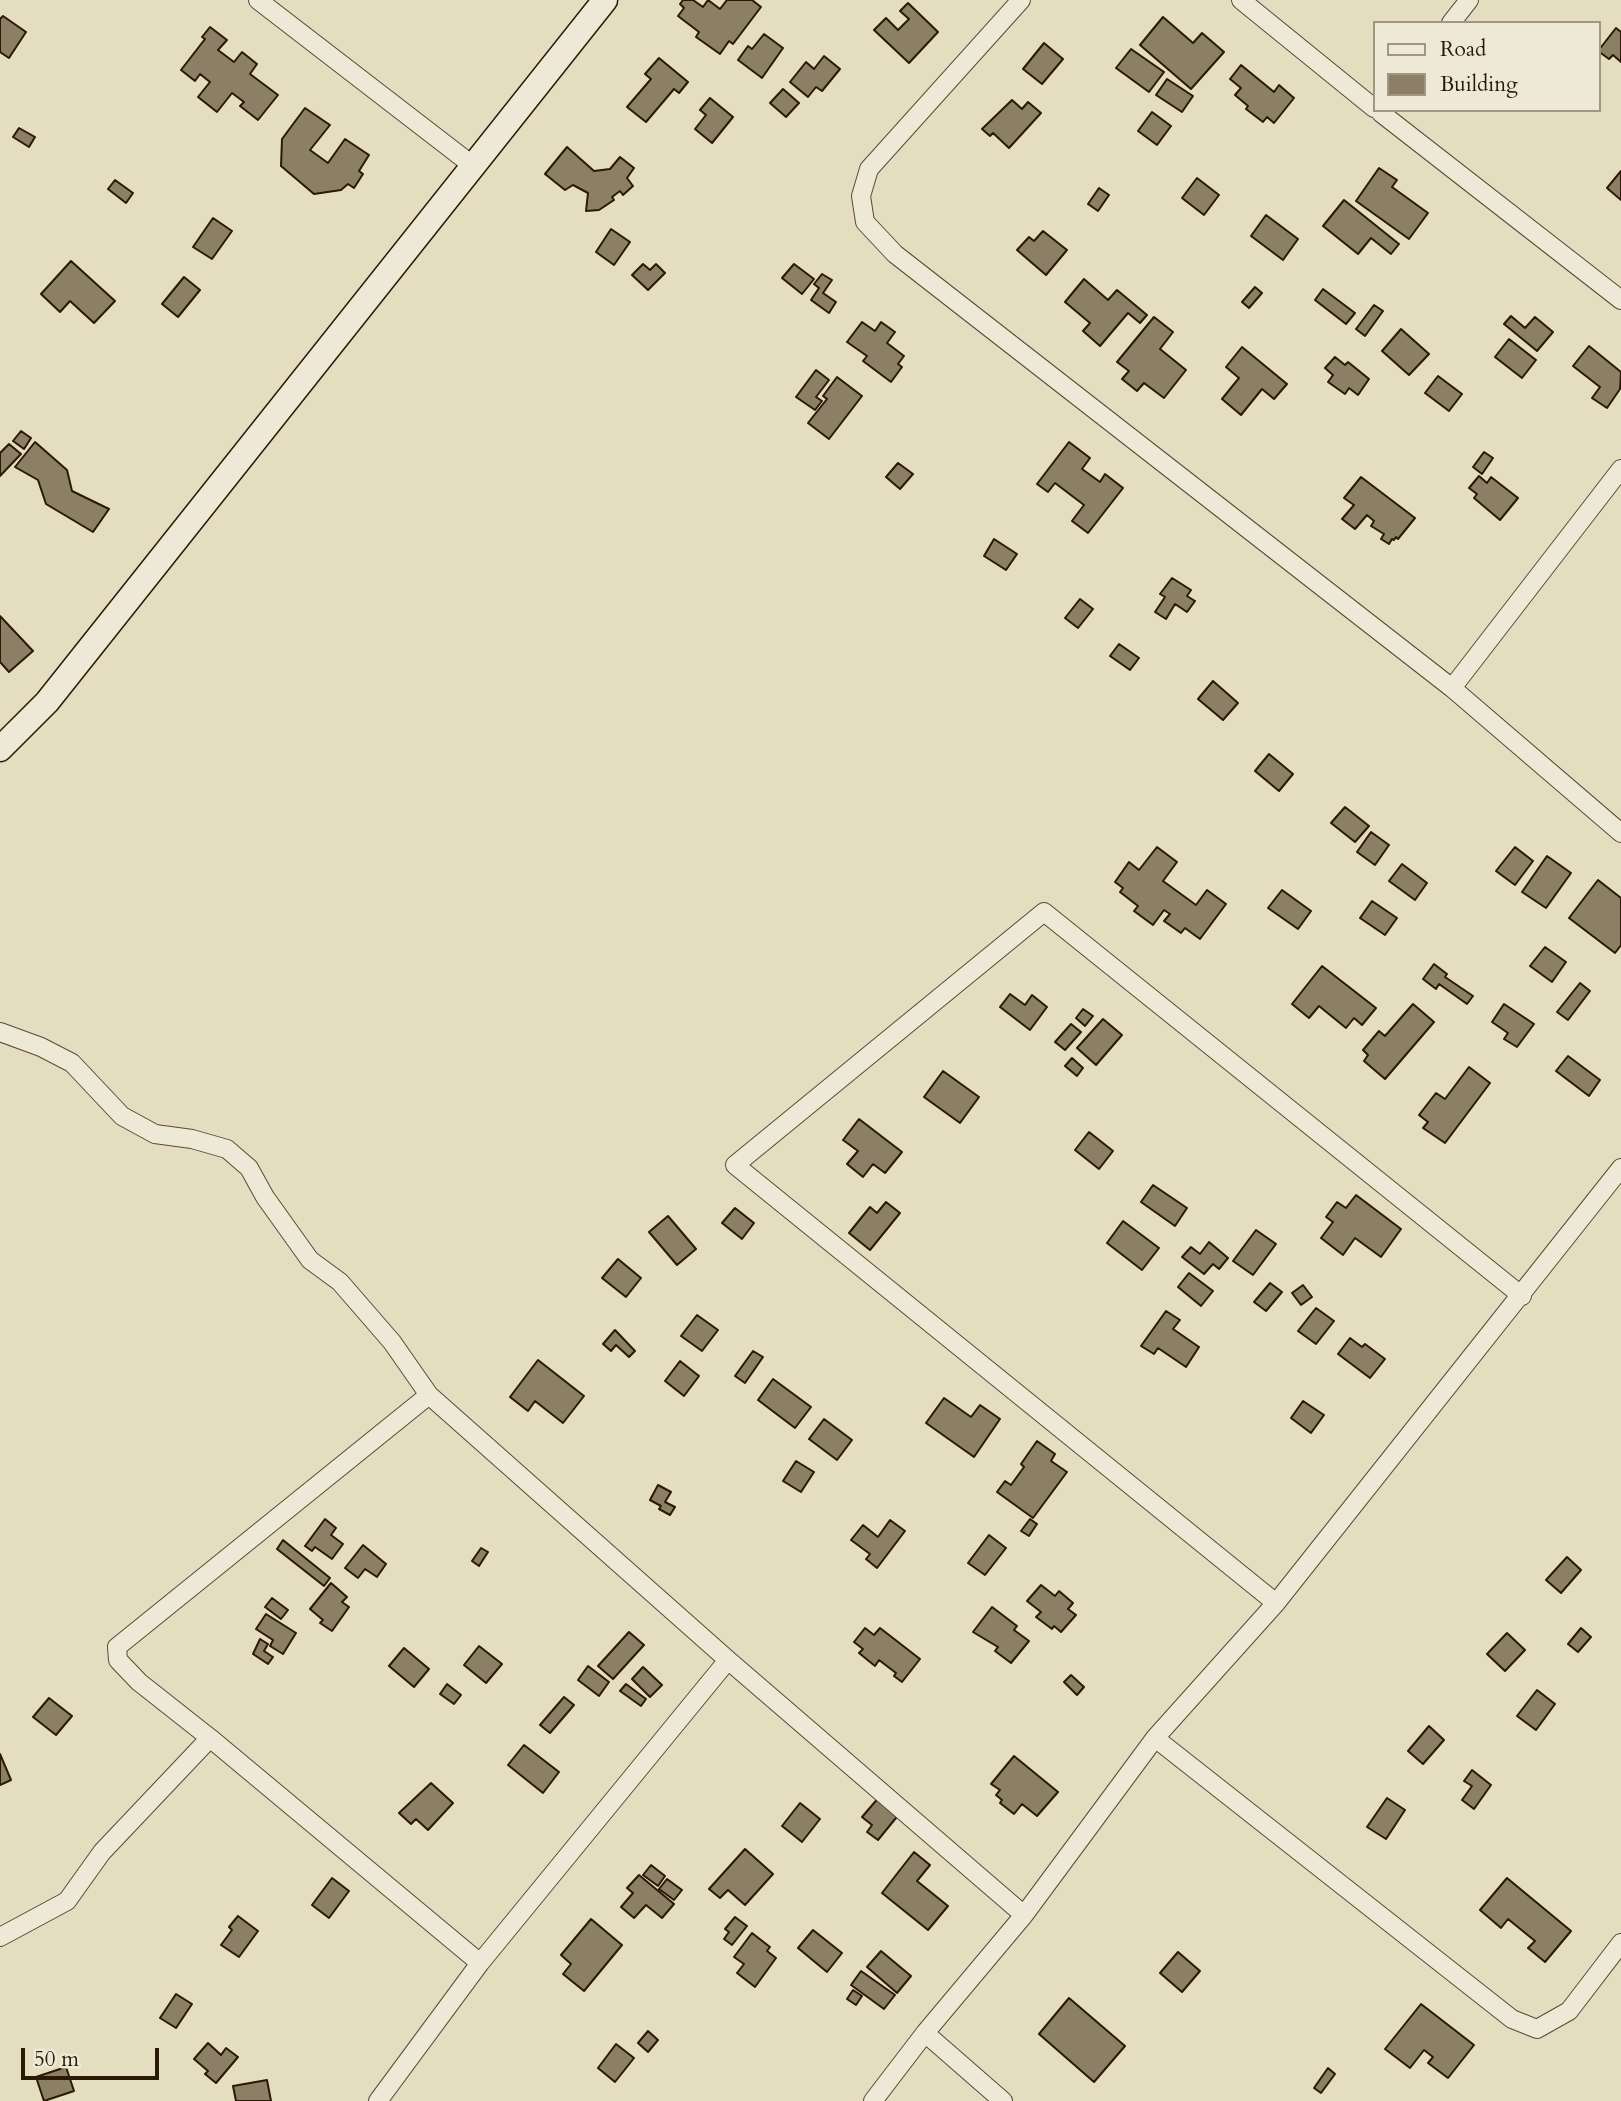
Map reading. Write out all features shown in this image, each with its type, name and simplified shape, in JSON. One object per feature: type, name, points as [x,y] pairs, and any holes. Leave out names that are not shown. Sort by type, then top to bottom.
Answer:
[{"type":"street","points":[[258,0],[472,165]]},
{"type":"street","points":[[0,749],[47,702],[605,0]]},
{"type":"street","points":[[1021,0],[869,169],[861,196],[865,222],[895,254],[1452,688],[1621,833]]},
{"type":"street","points":[[1241,0],[1372,104]]},
{"type":"street","points":[[1453,21],[1469,0]]},
{"type":"street","points":[[1382,112],[1621,300]]},
{"type":"street","points":[[1452,688],[1621,469]]},
{"type":"street","points":[[1276,1603],[735,1165],[1044,912],[1522,1296]]},
{"type":"street","points":[[0,1032],[41,1047],[72,1063],[122,1116],[155,1134],[192,1139],[227,1149],[242,1161],[310,1260],[340,1282],[392,1342],[429,1395],[728,1660],[1024,1915]]},
{"type":"street","points":[[873,2101],[925,2033],[1024,1915],[1155,1738],[1276,1603],[1621,1168]]},
{"type":"street","points":[[429,1395],[117,1647],[118,1660],[132,1675],[480,1963]]},
{"type":"street","points":[[378,2101],[480,1963],[728,1660]]},
{"type":"street","points":[[0,1937],[67,1901],[102,1852],[210,1738]]},
{"type":"street","points":[[1155,1738],[1512,2019],[1537,2029],[1569,2011],[1621,1943]]},
{"type":"street","points":[[925,2033],[1003,2101]]},
{"type":"building","points":[[683,0],[693,0],[703,7],[708,0],[720,9],[727,0],[752,0],[761,7],[733,44],[729,41],[720,54],[696,37],[699,32],[678,16],[684,8],[680,4]]},
{"type":"building","points":[[908,3],[938,32],[909,63],[874,30],[886,18],[898,30],[909,19],[900,11]]},
{"type":"building","points":[[3,16],[26,32],[9,58],[0,52],[0,19]]},
{"type":"building","points":[[1163,17],[1193,43],[1202,33],[1224,52],[1191,89],[1140,45]]},
{"type":"building","points":[[210,27],[227,40],[218,50],[234,62],[242,52],[257,64],[250,74],[278,95],[258,120],[240,106],[244,102],[232,93],[217,112],[198,97],[210,82],[200,74],[195,81],[181,70],[205,39],[202,37]]},
{"type":"building","points":[[1616,28],[1621,32],[1621,62],[1613,55],[1609,59],[1600,52],[1600,48]]},
{"type":"building","points":[[764,34],[783,48],[762,78],[738,60],[748,46],[752,49]]},
{"type":"building","points":[[1044,43],[1063,59],[1042,84],[1023,69]]},
{"type":"building","points":[[1131,49],[1164,72],[1149,92],[1116,68]]},
{"type":"building","points":[[824,56],[840,69],[822,91],[816,87],[808,97],[790,82],[806,62],[814,69]]},
{"type":"building","points":[[659,58],[688,82],[679,93],[674,89],[646,122],[627,107],[651,79],[645,74]]},
{"type":"building","points":[[1241,65],[1274,92],[1279,85],[1294,98],[1274,123],[1267,117],[1263,122],[1246,109],[1248,106],[1235,95],[1241,88],[1230,79]]},
{"type":"building","points":[[1167,79],[1193,96],[1182,112],[1156,95]]},
{"type":"building","points":[[783,89],[799,103],[786,117],[770,103]]},
{"type":"building","points":[[710,98],[733,117],[712,143],[695,129],[706,115],[700,110]]},
{"type":"building","points":[[1012,100],[1022,109],[1028,102],[1041,113],[1009,148],[993,133],[990,136],[982,129]]},
{"type":"building","points":[[305,108],[330,125],[310,150],[328,163],[345,139],[369,155],[359,171],[363,174],[354,188],[348,184],[341,190],[314,194],[281,166],[282,139]]},
{"type":"building","points":[[1152,112],[1171,126],[1157,145],[1138,131]]},
{"type":"building","points":[[19,128],[35,137],[29,147],[13,137]]},
{"type":"building","points":[[567,147],[594,171],[610,169],[620,157],[634,168],[627,178],[633,186],[623,195],[620,191],[612,197],[614,200],[599,210],[586,211],[588,193],[573,185],[565,190],[545,174]]},
{"type":"building","points":[[1379,168],[1397,180],[1392,187],[1428,213],[1409,239],[1356,201]]},
{"type":"building","points":[[1621,171],[1621,200],[1607,188]]},
{"type":"building","points":[[1197,178],[1219,195],[1204,215],[1182,198]]},
{"type":"building","points":[[115,180],[133,193],[126,203],[108,189]]},
{"type":"building","points":[[1099,188],[1109,195],[1098,211],[1088,204]]},
{"type":"building","points":[[1344,200],[1399,244],[1391,254],[1371,238],[1358,254],[1323,226]]},
{"type":"building","points":[[1266,215],[1298,239],[1283,260],[1251,236]]},
{"type":"building","points":[[213,218],[232,231],[212,259],[193,247]]},
{"type":"building","points":[[611,229],[630,242],[614,265],[596,252]]},
{"type":"building","points":[[1043,231],[1067,250],[1046,275],[1017,250],[1029,237],[1034,241]]},
{"type":"building","points":[[71,261],[115,301],[94,323],[70,301],[60,312],[41,294]]},
{"type":"building","points":[[643,264],[650,270],[656,264],[665,273],[648,290],[632,275]]},
{"type":"building","points":[[794,264],[814,279],[802,294],[782,278]]},
{"type":"building","points":[[822,274],[832,280],[823,293],[836,302],[829,313],[811,300],[819,288],[814,284]]},
{"type":"building","points":[[184,277],[200,290],[178,317],[162,304]]},
{"type":"building","points":[[1084,279],[1108,300],[1117,290],[1147,315],[1140,323],[1128,313],[1100,346],[1083,331],[1090,323],[1065,302]]},
{"type":"building","points":[[1255,287],[1262,293],[1249,308],[1242,302]]},
{"type":"building","points":[[1323,289],[1355,313],[1346,324],[1315,300]]},
{"type":"building","points":[[1374,305],[1383,311],[1365,336],[1356,329]]},
{"type":"building","points":[[1511,316],[1525,328],[1535,317],[1553,332],[1537,351],[1504,324]]},
{"type":"building","points":[[1154,317],[1173,332],[1160,349],[1186,370],[1164,398],[1144,383],[1137,391],[1122,379],[1129,371],[1117,362]]},
{"type":"building","points":[[862,322],[875,331],[881,322],[895,332],[887,343],[904,356],[898,364],[902,367],[891,382],[863,361],[867,356],[847,342]]},
{"type":"building","points":[[1401,329],[1429,354],[1409,375],[1382,351]]},
{"type":"building","points":[[1509,339],[1536,360],[1522,378],[1495,357]]},
{"type":"building","points":[[1589,346],[1621,372],[1620,389],[1607,408],[1592,398],[1600,387],[1573,366]]},
{"type":"building","points":[[1242,347],[1287,384],[1274,399],[1262,389],[1241,415],[1222,399],[1239,378],[1226,367]]},
{"type":"building","points":[[1335,357],[1345,365],[1348,362],[1369,379],[1358,395],[1349,388],[1345,394],[1328,382],[1333,375],[1325,368]]},
{"type":"building","points":[[816,370],[829,380],[816,397],[822,401],[815,410],[796,397]]},
{"type":"building","points":[[1438,376],[1462,394],[1449,411],[1425,393]]},
{"type":"building","points":[[837,377],[862,396],[829,439],[808,423],[827,399],[823,396]]},
{"type":"building","points":[[21,431],[31,438],[24,449],[13,441]]},
{"type":"building","points":[[35,442],[67,470],[72,491],[109,509],[93,532],[46,504],[38,480],[15,467]]},
{"type":"building","points":[[1069,442],[1090,458],[1082,469],[1100,482],[1105,474],[1123,488],[1088,533],[1072,521],[1084,505],[1055,483],[1048,492],[1037,484]]},
{"type":"building","points":[[9,444],[21,454],[0,476],[0,453]]},
{"type":"building","points":[[1484,452],[1493,458],[1482,474],[1473,467]]},
{"type":"building","points":[[898,463],[913,474],[900,489],[886,477]]},
{"type":"building","points":[[1479,476],[1487,483],[1491,477],[1518,498],[1500,520],[1474,498],[1477,494],[1469,488]]},
{"type":"building","points":[[1361,477],[1415,518],[1398,539],[1392,539],[1389,544],[1381,539],[1384,534],[1371,526],[1374,521],[1367,515],[1355,529],[1342,519],[1354,505],[1344,498]]},
{"type":"building","points":[[994,539],[1017,554],[1006,570],[984,556]]},
{"type":"building","points":[[1172,578],[1191,590],[1187,596],[1195,601],[1187,612],[1175,604],[1166,619],[1155,612],[1165,597],[1160,594]]},
{"type":"building","points":[[1080,599],[1093,609],[1078,628],[1065,618]]},
{"type":"building","points":[[0,616],[33,651],[9,672],[0,662]]},
{"type":"building","points":[[1119,644],[1139,658],[1130,670],[1110,656]]},
{"type":"building","points":[[1213,681],[1238,703],[1223,720],[1198,699]]},
{"type":"building","points":[[1269,754],[1293,774],[1279,791],[1255,771]]},
{"type":"building","points":[[1345,807],[1369,826],[1355,842],[1331,823]]},
{"type":"building","points":[[1371,832],[1389,845],[1375,865],[1357,852]]},
{"type":"building","points":[[1157,847],[1177,862],[1163,881],[1196,905],[1207,890],[1226,904],[1200,939],[1185,928],[1181,933],[1164,921],[1170,914],[1164,910],[1153,925],[1134,911],[1138,906],[1120,892],[1123,888],[1115,882],[1129,862],[1139,870]]},
{"type":"building","points":[[1515,847],[1533,861],[1515,885],[1496,871]]},
{"type":"building","points":[[1547,856],[1571,873],[1546,908],[1522,892]]},
{"type":"building","points":[[1402,864],[1427,883],[1415,900],[1389,881]]},
{"type":"building","points":[[1598,880],[1621,898],[1621,945],[1615,953],[1569,918]]},
{"type":"building","points":[[1282,890],[1311,911],[1298,929],[1268,908]]},
{"type":"building","points":[[1372,901],[1397,918],[1385,935],[1360,918]]},
{"type":"building","points":[[1545,947],[1566,962],[1552,982],[1530,966]]},
{"type":"building","points":[[1434,964],[1447,974],[1445,977],[1473,996],[1467,1004],[1439,984],[1436,989],[1423,979]]},
{"type":"building","points":[[1322,966],[1376,1008],[1362,1025],[1354,1018],[1346,1028],[1319,1006],[1309,1018],[1292,1004]]},
{"type":"building","points":[[1580,983],[1590,991],[1568,1020],[1557,1012]]},
{"type":"building","points":[[1010,994],[1025,1005],[1032,995],[1047,1007],[1030,1030],[1000,1007]]},
{"type":"building","points":[[1413,1004],[1434,1022],[1385,1079],[1364,1061],[1368,1055],[1363,1050],[1379,1031],[1385,1036]]},
{"type":"building","points":[[1504,1004],[1534,1024],[1517,1047],[1504,1039],[1508,1033],[1492,1022]]},
{"type":"building","points":[[1083,1009],[1093,1016],[1085,1026],[1076,1018]]},
{"type":"building","points":[[1103,1019],[1122,1035],[1096,1065],[1077,1048]]},
{"type":"building","points":[[1071,1024],[1081,1032],[1065,1050],[1055,1042]]},
{"type":"building","points":[[1568,1056],[1600,1080],[1589,1096],[1556,1071]]},
{"type":"building","points":[[1072,1058],[1083,1068],[1077,1076],[1065,1066]]},
{"type":"building","points":[[1469,1067],[1490,1083],[1445,1143],[1423,1128],[1428,1122],[1419,1115],[1436,1093],[1445,1099]]},
{"type":"building","points":[[943,1071],[979,1097],[960,1123],[924,1097]]},
{"type":"building","points":[[859,1119],[902,1152],[885,1173],[873,1164],[863,1177],[847,1164],[858,1151],[843,1140]]},
{"type":"building","points":[[1089,1132],[1113,1151],[1099,1169],[1075,1150]]},
{"type":"building","points":[[1153,1185],[1187,1208],[1175,1226],[1141,1202]]},
{"type":"building","points":[[1356,1195],[1401,1229],[1381,1257],[1355,1238],[1343,1255],[1321,1238],[1333,1222],[1326,1217],[1337,1202],[1346,1208]]},
{"type":"building","points":[[886,1202],[900,1213],[870,1250],[849,1233],[870,1207],[877,1213]]},
{"type":"building","points":[[735,1208],[754,1223],[742,1239],[722,1223]]},
{"type":"building","points":[[668,1216],[696,1249],[677,1265],[649,1232]]},
{"type":"building","points":[[1123,1221],[1159,1248],[1142,1270],[1107,1243]]},
{"type":"building","points":[[1256,1230],[1276,1244],[1253,1275],[1233,1261]]},
{"type":"building","points":[[1209,1242],[1228,1258],[1219,1269],[1213,1264],[1204,1274],[1182,1257],[1191,1247],[1200,1254]]},
{"type":"building","points":[[618,1259],[641,1278],[626,1297],[602,1278]]},
{"type":"building","points":[[1189,1273],[1213,1291],[1201,1306],[1178,1287]]},
{"type":"building","points":[[1270,1283],[1282,1292],[1266,1311],[1254,1302]]},
{"type":"building","points":[[1303,1285],[1312,1297],[1301,1305],[1292,1293]]},
{"type":"building","points":[[1316,1308],[1334,1321],[1316,1344],[1298,1331]]},
{"type":"building","points":[[1166,1311],[1180,1320],[1173,1329],[1199,1347],[1186,1367],[1158,1348],[1154,1354],[1141,1346]]},
{"type":"building","points":[[697,1315],[718,1330],[702,1351],[681,1336]]},
{"type":"building","points":[[615,1330],[635,1351],[629,1357],[616,1345],[611,1351],[603,1344]]},
{"type":"building","points":[[1350,1338],[1362,1347],[1365,1344],[1385,1359],[1370,1378],[1338,1354]]},
{"type":"building","points":[[753,1351],[763,1357],[745,1383],[735,1376]]},
{"type":"building","points":[[538,1360],[584,1396],[563,1423],[535,1401],[528,1411],[510,1397]]},
{"type":"building","points":[[680,1361],[699,1376],[684,1396],[665,1381]]},
{"type":"building","points":[[773,1379],[811,1407],[795,1428],[758,1400]]},
{"type":"building","points":[[944,1398],[971,1417],[980,1405],[1000,1419],[974,1457],[926,1423]]},
{"type":"building","points":[[1303,1401],[1324,1415],[1311,1433],[1291,1418]]},
{"type":"building","points":[[824,1419],[852,1440],[837,1460],[809,1439]]},
{"type":"building","points":[[1037,1441],[1055,1454],[1051,1461],[1067,1472],[1033,1518],[997,1492],[1005,1481],[1011,1485]]},
{"type":"building","points":[[796,1461],[814,1472],[801,1492],[783,1481]]},
{"type":"building","points":[[658,1485],[671,1492],[665,1502],[675,1507],[670,1515],[650,1500]]},
{"type":"building","points":[[325,1519],[336,1528],[331,1535],[343,1544],[332,1559],[315,1547],[312,1551],[305,1546]]},
{"type":"building","points":[[1030,1519],[1037,1524],[1029,1536],[1021,1531]]},
{"type":"building","points":[[890,1520],[905,1531],[877,1568],[866,1559],[870,1554],[851,1540],[863,1525],[878,1537]]},
{"type":"building","points":[[989,1535],[1006,1548],[985,1575],[968,1563]]},
{"type":"building","points":[[283,1540],[330,1578],[324,1586],[277,1549]]},
{"type":"building","points":[[363,1545],[386,1564],[377,1577],[365,1569],[358,1578],[345,1568]]},
{"type":"building","points":[[481,1548],[488,1552],[479,1566],[472,1561]]},
{"type":"building","points":[[1567,1557],[1581,1570],[1561,1593],[1546,1580]]},
{"type":"building","points":[[331,1583],[347,1597],[342,1602],[349,1607],[332,1631],[320,1623],[323,1620],[310,1609]]},
{"type":"building","points":[[1041,1585],[1055,1596],[1059,1591],[1073,1603],[1068,1609],[1076,1615],[1061,1632],[1036,1617],[1041,1612],[1027,1601]]},
{"type":"building","points":[[272,1598],[288,1610],[281,1619],[265,1607]]},
{"type":"building","points":[[992,1607],[1017,1626],[1014,1630],[1029,1641],[1011,1663],[995,1651],[998,1647],[973,1632]]},
{"type":"building","points":[[266,1614],[296,1633],[283,1654],[270,1646],[273,1640],[256,1629]]},
{"type":"building","points":[[865,1628],[874,1635],[880,1628],[920,1659],[902,1682],[894,1676],[896,1673],[879,1660],[875,1666],[859,1653],[863,1649],[854,1642]]},
{"type":"building","points":[[1581,1628],[1591,1637],[1578,1652],[1568,1644]]},
{"type":"building","points":[[629,1632],[644,1645],[613,1679],[598,1666]]},
{"type":"building","points":[[1507,1633],[1525,1650],[1505,1671],[1487,1654]]},
{"type":"building","points":[[260,1639],[268,1644],[264,1651],[273,1657],[268,1664],[253,1654]]},
{"type":"building","points":[[479,1646],[502,1664],[486,1683],[464,1665]]},
{"type":"building","points":[[404,1648],[429,1669],[414,1687],[389,1666]]},
{"type":"building","points":[[588,1666],[609,1682],[599,1696],[578,1680]]},
{"type":"building","points":[[643,1667],[662,1685],[650,1697],[632,1679]]},
{"type":"building","points":[[1071,1675],[1084,1687],[1077,1695],[1064,1682]]},
{"type":"building","points":[[447,1684],[461,1695],[454,1704],[440,1694]]},
{"type":"building","points":[[626,1684],[646,1699],[641,1706],[620,1691]]},
{"type":"building","points":[[1537,1690],[1555,1704],[1536,1730],[1517,1716]]},
{"type":"building","points":[[564,1697],[574,1705],[550,1733],[540,1725]]},
{"type":"building","points":[[49,1698],[72,1716],[56,1735],[33,1717]]},
{"type":"building","points":[[1429,1726],[1444,1740],[1423,1764],[1408,1751]]},
{"type":"building","points":[[524,1745],[559,1772],[543,1793],[508,1765]]},
{"type":"building","points":[[0,1754],[11,1780],[0,1785]]},
{"type":"building","points":[[1014,1756],[1058,1792],[1037,1816],[1022,1804],[1014,1814],[1000,1803],[1002,1800],[996,1795],[1000,1790],[991,1784]]},
{"type":"building","points":[[1472,1770],[1491,1785],[1474,1809],[1462,1800],[1472,1786],[1464,1781]]},
{"type":"building","points":[[431,1783],[453,1803],[428,1830],[416,1819],[411,1824],[399,1813]]},
{"type":"building","points":[[880,1796],[900,1813],[878,1840],[867,1832],[872,1825],[862,1817]]},
{"type":"building","points":[[1387,1798],[1405,1810],[1386,1839],[1367,1827]]},
{"type":"building","points":[[800,1803],[820,1819],[802,1842],[782,1826]]},
{"type":"building","points":[[745,1849],[773,1874],[745,1905],[728,1890],[720,1898],[709,1889]]},
{"type":"building","points":[[914,1852],[930,1865],[917,1881],[948,1906],[928,1930],[882,1893]]},
{"type":"building","points":[[651,1865],[665,1876],[658,1886],[643,1875]]},
{"type":"building","points":[[639,1875],[674,1904],[662,1918],[646,1905],[634,1918],[621,1907],[633,1893],[627,1888]]},
{"type":"building","points":[[332,1878],[349,1891],[329,1918],[312,1905]]},
{"type":"building","points":[[1507,1878],[1571,1931],[1545,1962],[1528,1948],[1535,1941],[1508,1919],[1501,1928],[1480,1910]]},
{"type":"building","points":[[667,1879],[682,1890],[674,1900],[659,1889]]},
{"type":"building","points":[[238,1916],[258,1931],[239,1957],[221,1945],[232,1930],[229,1927]]},
{"type":"building","points":[[735,1917],[747,1926],[732,1945],[724,1939],[729,1932],[725,1929]]},
{"type":"building","points":[[591,1919],[622,1945],[584,1991],[563,1974],[571,1964],[561,1955]]},
{"type":"building","points":[[813,1930],[842,1953],[827,1972],[798,1948]]},
{"type":"building","points":[[752,1933],[770,1947],[767,1951],[776,1958],[755,1987],[737,1973],[744,1964],[734,1957]]},
{"type":"building","points":[[881,1951],[911,1976],[897,1993],[867,1967]]},
{"type":"building","points":[[1178,1952],[1200,1971],[1182,1992],[1160,1973]]},
{"type":"building","points":[[861,1971],[895,1995],[884,2009],[851,1985]]},
{"type":"building","points":[[853,1990],[862,1996],[856,2005],[847,1999]]},
{"type":"building","points":[[176,1994],[192,2004],[176,2028],[160,2018]]},
{"type":"building","points":[[1069,1998],[1125,2046],[1094,2082],[1039,2034]]},
{"type":"building","points":[[1421,2004],[1474,2045],[1448,2078],[1428,2063],[1433,2057],[1424,2050],[1410,2068],[1385,2049]]},
{"type":"building","points":[[648,2031],[658,2040],[648,2052],[638,2043]]},
{"type":"building","points":[[208,2043],[221,2055],[226,2048],[238,2057],[216,2083],[205,2074],[208,2071],[194,2059]]},
{"type":"building","points":[[616,2044],[634,2058],[615,2082],[598,2068]]},
{"type":"building","points":[[66,2067],[74,2091],[44,2101],[36,2077]]},
{"type":"building","points":[[1328,2068],[1335,2074],[1321,2093],[1314,2088]]},
{"type":"building","points":[[267,2080],[271,2101],[236,2101],[233,2086]]}]
